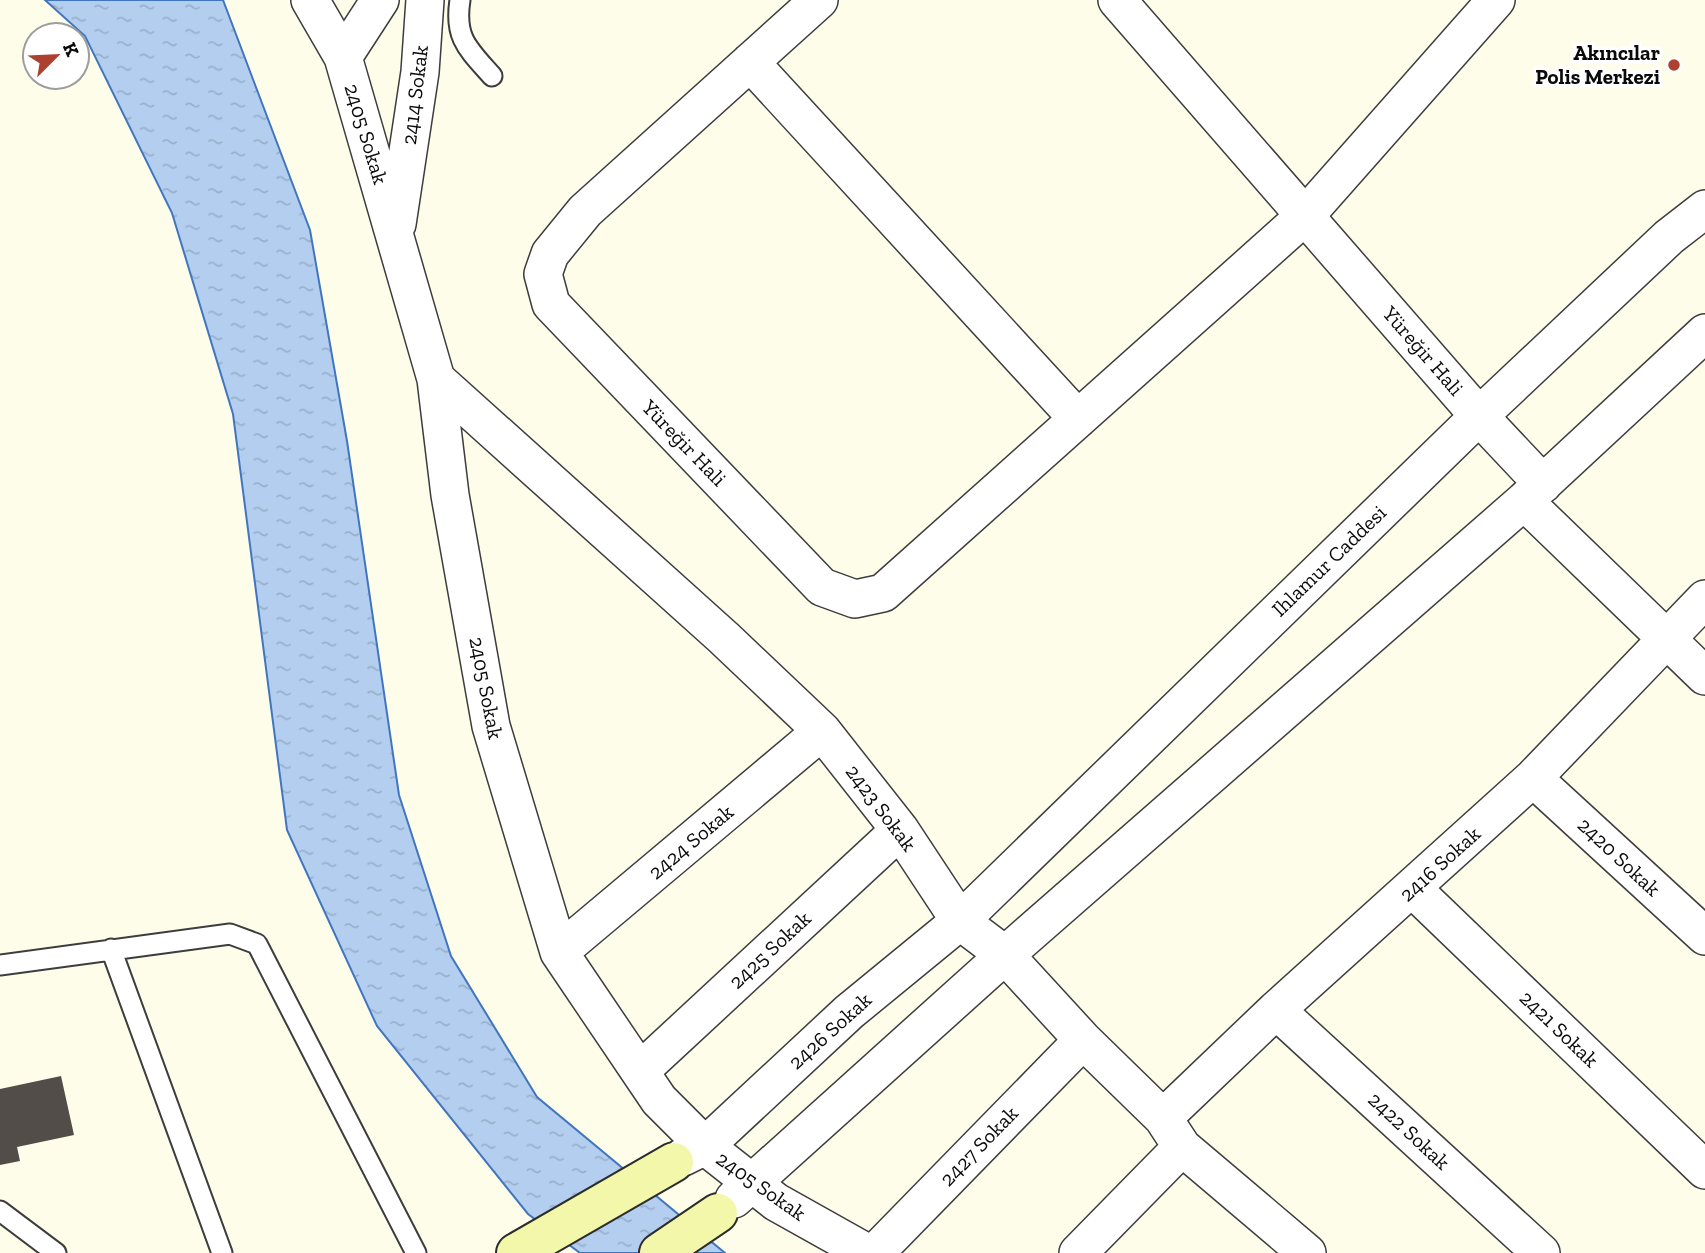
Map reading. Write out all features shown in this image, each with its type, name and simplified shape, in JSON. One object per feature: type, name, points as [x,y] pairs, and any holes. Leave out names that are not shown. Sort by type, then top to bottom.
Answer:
[{"type":"main road","points":[[523,1250],[690,1154]]},
{"type":"main road","points":[[659,1253],[718,1213]]},
{"type":"street","name":"2405 Sokak","points":[[310,0],[343,57],[396,232],[436,379],[450,495],[491,726],[559,952],[659,1100],[690,1154],[751,1182],[776,1202],[867,1253]]},
{"type":"street","points":[[343,57],[380,0]]},
{"type":"street","name":"2414 Sokak","points":[[396,232],[421,72],[425,0]]},
{"type":"street","name":"Yüreğir Hali","points":[[819,0],[586,211],[550,254],[543,274],[551,304],[822,587],[855,599],[883,593],[1306,215],[1496,0]]},
{"type":"street","name":"Yüreğir Hali","points":[[1117,0],[1479,416],[1533,492],[1664,638],[1705,676]]},
{"type":"street","points":[[750,62],[1078,419]]},
{"type":"street","name":"Ihlamur Caddesi","points":[[960,921],[1479,416],[1669,237],[1705,209]]},
{"type":"street","points":[[718,1213],[1006,955],[1533,492],[1705,333]]},
{"type":"street","name":"2423 Sokak","points":[[436,379],[724,638],[822,731],[901,830],[960,921],[1006,955],[1083,1040],[1173,1132],[1294,1249]]},
{"type":"street","name":"2416 Sokak","points":[[1078,1253],[1173,1132],[1276,1010],[1533,778],[1664,638],[1705,599]]},
{"type":"street","name":"2424 Sokak","points":[[559,952],[822,731]]},
{"type":"street","name":"2420 Sokak","points":[[1533,778],[1705,936]]},
{"type":"street","name":"2425 Sokak","points":[[640,1071],[901,830]]},
{"type":"street","name":"2421 Sokak","points":[[1413,889],[1705,1170]]},
{"type":"street","name":"2426 Sokak","points":[[690,1154],[849,1012],[960,921]]},
{"type":"street","name":"2422 Sokak","points":[[1276,1010],[1541,1253]]},
{"type":"street","name":"2427 Sokak","points":[[875,1253],[1083,1040]]},
{"type":"lane","points":[[460,0],[457,24],[463,42],[492,76]]},
{"type":"lane","points":[[0,965],[230,934],[257,944],[416,1253]]},
{"type":"lane","points":[[111,949],[222,1253]]},
{"type":"lane","points":[[0,1211],[56,1253]]},
{"type":"water","points":[[45,0],[223,0],[310,230],[347,441],[399,795],[451,956],[537,1097],[725,1253],[580,1253],[528,1214],[377,1026],[287,830],[233,414],[172,213],[91,48],[91,21],[68,21]]},
{"type":"building","points":[[61,1076],[74,1135],[17,1147],[20,1161],[0,1165],[0,1089]]},
{"type":"place","name":"Akıncılar Polis Merkezi","points":[[1674,65]]}]
